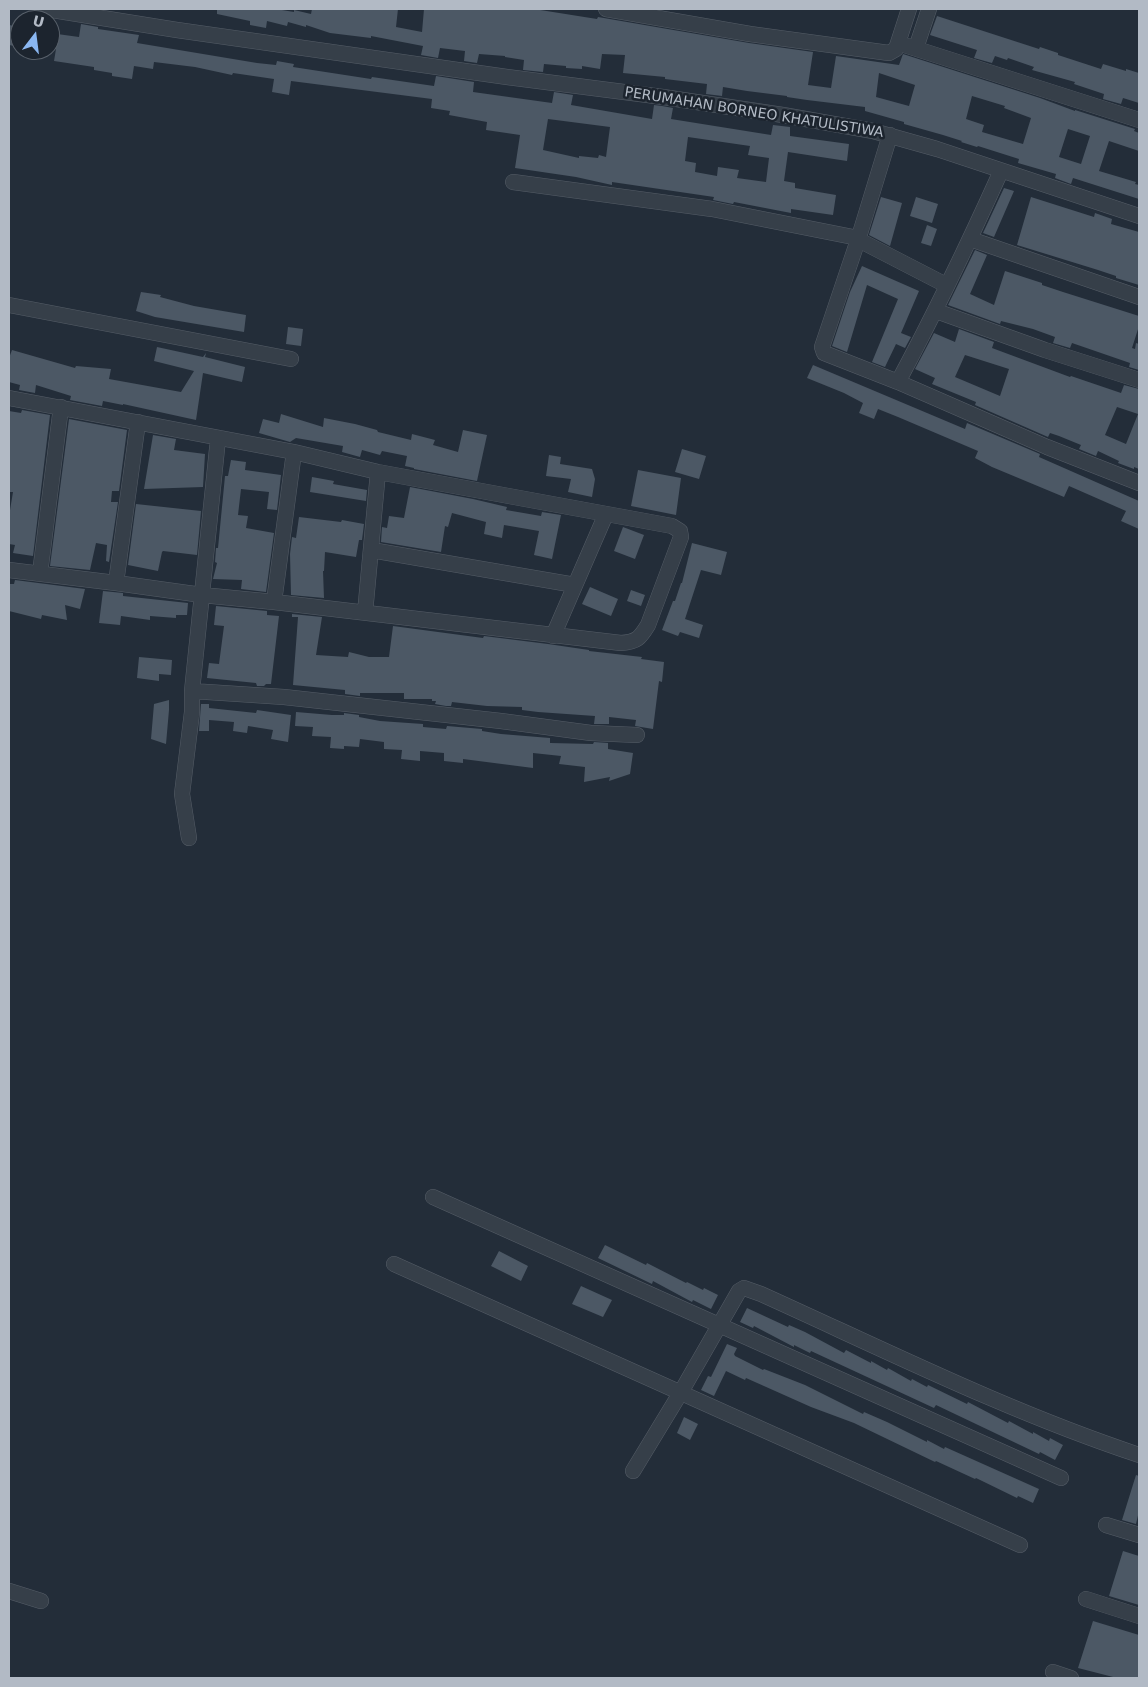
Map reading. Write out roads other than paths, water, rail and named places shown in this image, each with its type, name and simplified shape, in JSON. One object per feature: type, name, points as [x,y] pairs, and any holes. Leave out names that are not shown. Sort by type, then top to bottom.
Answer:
[{"type":"street","name":"PERUMAHAN BORNEO KHATULISTIWA","points":[[46,9],[177,30],[663,97],[783,115],[881,133],[937,149],[1139,216]]},
{"type":"street","points":[[606,9],[750,34],[886,53],[908,45],[1139,120]]},
{"type":"street","points":[[908,45],[909,9]]},
{"type":"street","points":[[908,45],[929,9]]},
{"type":"street","points":[[881,133],[822,346],[824,353],[898,382],[1047,447],[1139,483]]},
{"type":"street","points":[[898,382],[936,311],[946,285],[1002,171]]},
{"type":"street","points":[[513,182],[712,209],[851,237],[946,285]]},
{"type":"street","points":[[970,239],[1139,297]]},
{"type":"street","points":[[9,305],[291,359]]},
{"type":"street","points":[[936,311],[1045,350],[1139,380]]},
{"type":"street","points":[[9,398],[294,452],[378,472],[672,526],[680,531],[681,537],[648,625],[634,642],[621,643],[202,595],[9,570]]},
{"type":"street","points":[[40,573],[61,408]]},
{"type":"street","points":[[116,583],[138,422]]},
{"type":"street","points":[[188,838],[182,794],[192,712],[192,691],[218,439]]},
{"type":"street","points":[[274,602],[294,452]]},
{"type":"street","points":[[365,613],[378,472]]},
{"type":"street","points":[[553,636],[606,514]]},
{"type":"street","points":[[371,550],[575,585]]},
{"type":"street","points":[[192,691],[284,697],[591,733],[637,735]]},
{"type":"street","points":[[433,1197],[1061,1478]]},
{"type":"street","points":[[394,1264],[1020,1545]]},
{"type":"street","points":[[633,1471],[739,1291],[748,1288],[1058,1426],[1139,1455]]},
{"type":"street","points":[[1106,1525],[1139,1535]]},
{"type":"street","points":[[9,1591],[41,1601]]},
{"type":"street","points":[[1086,1598],[1139,1616]]},
{"type":"street","points":[[1053,1672],[1071,1678]]}]
